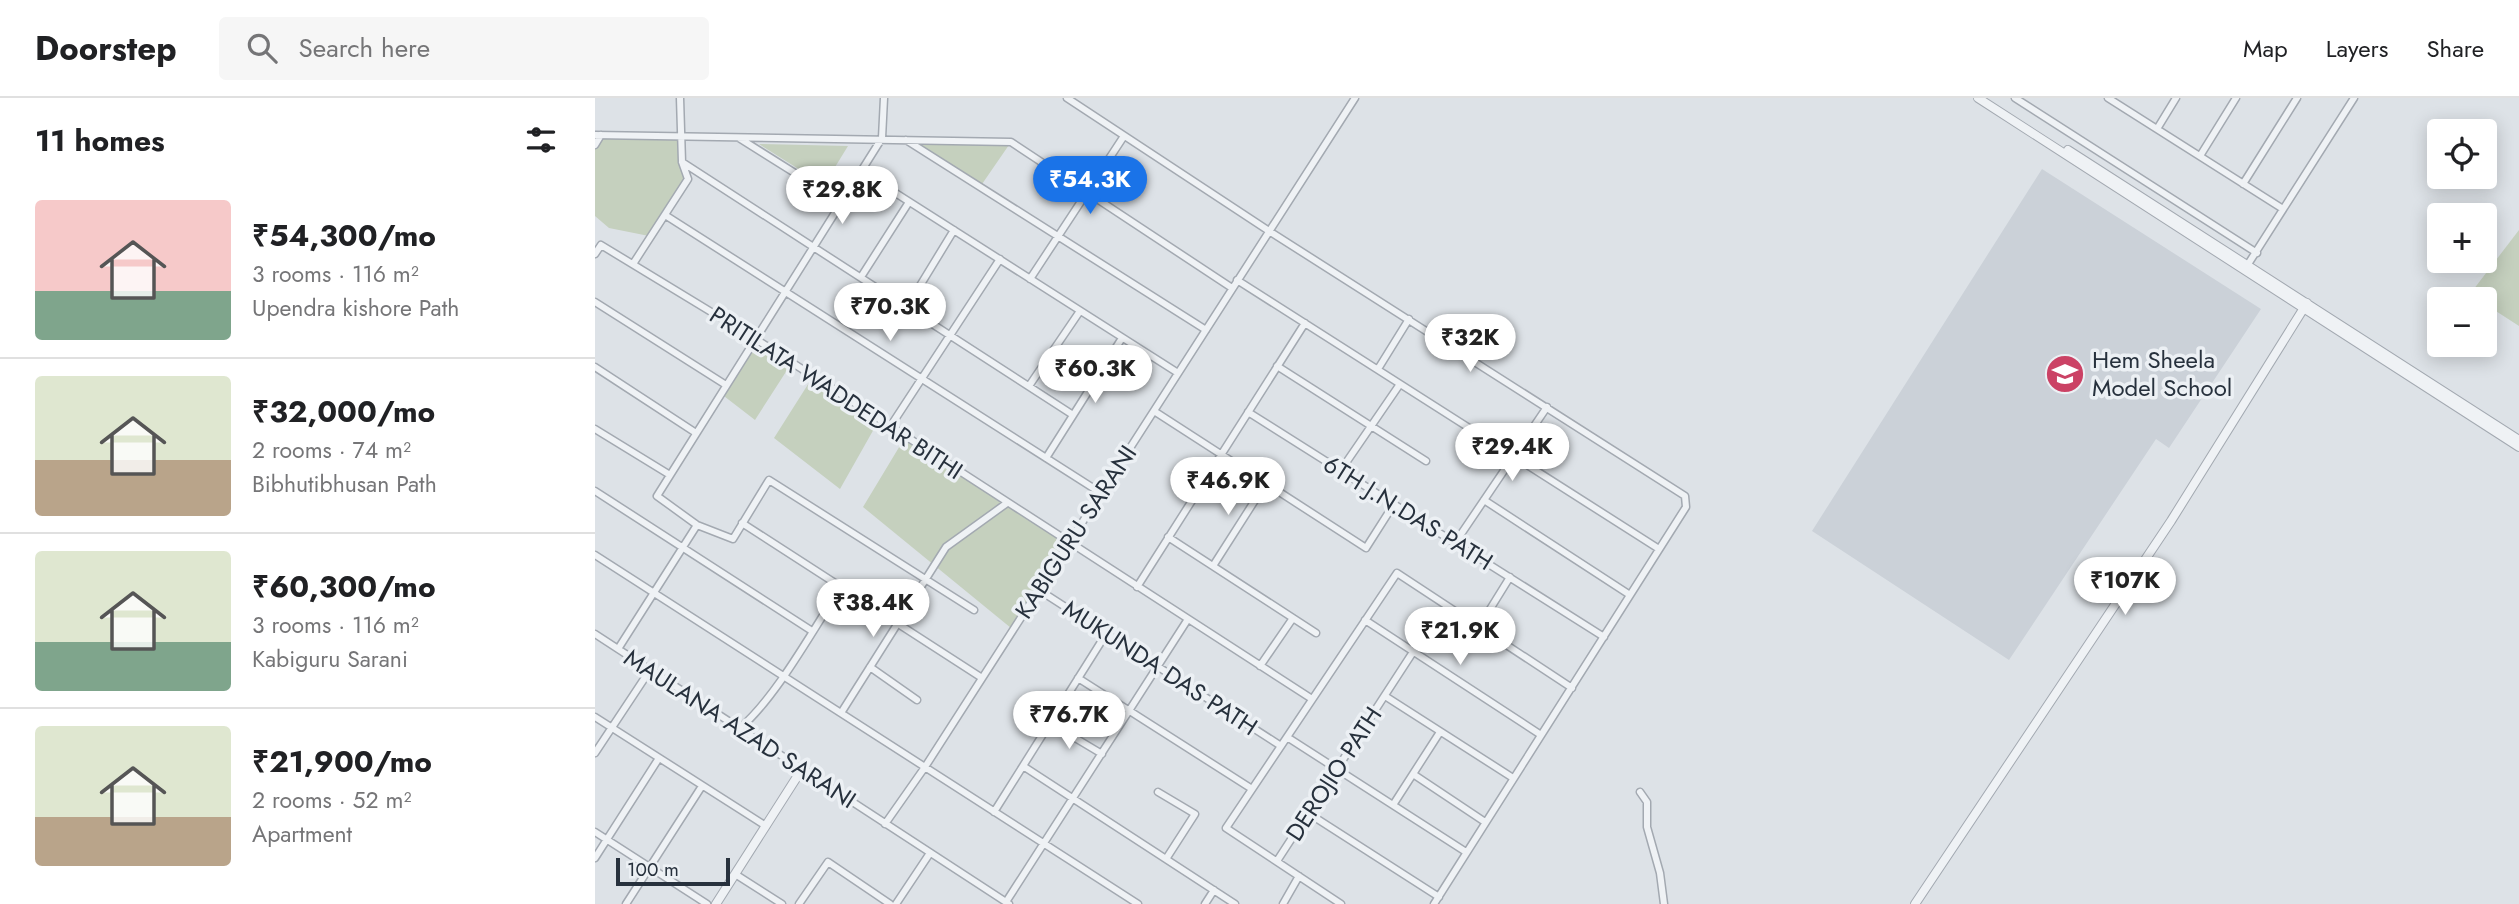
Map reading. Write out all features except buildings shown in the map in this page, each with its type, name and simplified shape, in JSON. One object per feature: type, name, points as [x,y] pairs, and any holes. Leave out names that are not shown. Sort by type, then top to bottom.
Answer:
[{"type":"street","points":[[633,264],[688,179],[682,162],[680,98]]},
{"type":"street","points":[[884,98],[882,138],[657,496],[697,525],[733,539],[769,480],[974,610]]},
{"type":"street","points":[[1067,98],[1269,231],[1685,496],[1686,508],[1434,904]]},
{"type":"street","name":"KABIGURU SARANI","points":[[885,824],[925,767],[1355,98]]},
{"type":"street","points":[[1978,98],[2305,306],[2519,447]]},
{"type":"street","points":[[1987,98],[2246,268]]},
{"type":"street","points":[[2015,98],[2257,253]]},
{"type":"street","points":[[2157,129],[2176,98]]},
{"type":"street","points":[[2200,156],[2236,98]]},
{"type":"street","points":[[2243,184],[2297,98]]},
{"type":"street","points":[[2246,268],[2354,98]]},
{"type":"street","points":[[2113,99],[2283,209]]},
{"type":"street","points":[[595,145],[598,135],[1011,142],[1232,288]]},
{"type":"street","points":[[1030,279],[1124,136]]},
{"type":"street","points":[[739,138],[841,202]]},
{"type":"street","points":[[905,139],[1206,330]]},
{"type":"street","points":[[682,162],[1073,415]]},
{"type":"street","points":[[861,171],[1178,373]]},
{"type":"street","points":[[861,277],[909,202]]},
{"type":"street","points":[[665,215],[1101,493]]},
{"type":"street","points":[[907,307],[954,230]]},
{"type":"street","name":"PRITILATA WADDEDAR BITHI","points":[[595,254],[601,244],[754,338],[1312,699]]},
{"type":"street","points":[[890,427],[1000,260]]},
{"type":"street","points":[[1237,280],[1659,549]]},
{"type":"street","points":[[595,302],[726,384]]},
{"type":"street","points":[[2305,306],[2519,440]]},
{"type":"street","points":[[1915,904],[2171,521],[2305,306]]},
{"type":"street","points":[[1029,386],[1080,311]]},
{"type":"street","points":[[1378,369],[1409,319]]},
{"type":"street","points":[[1137,587],[1305,323]]},
{"type":"street","points":[[1046,458],[1122,338]]},
{"type":"street","points":[[1277,366],[1426,461]]},
{"type":"street","points":[[595,367],[696,433]]},
{"type":"street","points":[[1341,470],[1400,384]]},
{"type":"street","points":[[1455,543],[1546,407]]},
{"type":"street","points":[[1154,411],[1366,548],[1394,504]]},
{"type":"street","name":"6TH J.N.DAS PATH","points":[[1248,412],[1604,637]]},
{"type":"street","points":[[595,429],[670,475]]},
{"type":"street","points":[[1213,566],[1266,483]]},
{"type":"street","points":[[595,491],[812,631]]},
{"type":"street","points":[[1484,500],[1630,595]]},
{"type":"street","points":[[841,713],[946,547],[1007,503]]},
{"type":"street","points":[[742,523],[982,678]]},
{"type":"street","points":[[618,649],[697,525]]},
{"type":"street","points":[[1168,537],[1316,633]]},
{"type":"street","points":[[595,555],[1138,904]]},
{"type":"street","points":[[1339,904],[1226,828],[1397,573],[1571,688]]},
{"type":"street","points":[[1479,627],[1510,577]]},
{"type":"street","points":[[740,729],[751,719],[841,587]]},
{"type":"street","name":"MUKUNDA DAS PATH","points":[[1039,590],[1281,746]]},
{"type":"street","points":[[1260,666],[1293,618]]},
{"type":"street","points":[[1007,903],[1071,798],[1188,619]]},
{"type":"street","points":[[1365,620],[1541,735]]},
{"type":"street","name":"MAULANA AZAD SARANI","points":[[595,634],[1007,903]]},
{"type":"street","points":[[994,812],[1106,634]]},
{"type":"street","name":"DEROJIO PATH","points":[[1277,861],[1413,652]]},
{"type":"street","points":[[870,667],[916,700]]},
{"type":"street","points":[[595,753],[650,670]]},
{"type":"street","points":[[1078,678],[1252,789]]},
{"type":"street","points":[[1385,696],[1513,778]]},
{"type":"street","points":[[595,717],[766,827]]},
{"type":"street","points":[[1050,723],[1102,754]]},
{"type":"street","points":[[1393,805],[1440,732]]},
{"type":"street","points":[[1287,737],[1466,852]]},
{"type":"street","points":[[595,858],[659,758]]},
{"type":"street","points":[[1023,766],[1235,904]]},
{"type":"street","points":[[716,904],[802,769]]},
{"type":"street","points":[[1413,774],[1485,822]]},
{"type":"street","points":[[626,904],[702,786]]},
{"type":"street","points":[[1158,792],[1195,814],[1166,859]]},
{"type":"street","points":[[1640,792],[1647,802],[1647,827],[1660,873],[1664,904]]},
{"type":"street","points":[[1308,813],[1439,897]]},
{"type":"street","points":[[595,832],[707,904]]},
{"type":"street","points":[[896,904],[930,853]]},
{"type":"street","points":[[799,904],[828,862],[890,904]]},
{"type":"street","points":[[735,874],[782,904]]},
{"type":"street","points":[[1283,904],[1299,876]]},
{"type":"street","points":[[1205,904],[1214,890]]},
{"type":"shaded area","name":"Hem Sheela Model School","points":[[2042,169],[2261,309],[2169,448],[2156,439],[2009,660],[1812,531]]},
{"type":"green space","points":[[602,137],[680,139],[687,182],[649,236],[609,228],[595,216],[595,149]]},
{"type":"green space","points":[[912,141],[1011,142],[980,187]]},
{"type":"green space","points":[[759,144],[848,146],[824,185]]},
{"type":"green space","points":[[2519,230],[2519,326],[2497,312],[2497,287],[2475,287],[2486,273],[2497,273],[2497,259]]},
{"type":"green space","points":[[754,341],[791,364],[755,420],[720,393]]},
{"type":"green space","points":[[812,378],[879,420],[840,489],[774,438]]},
{"type":"green space","points":[[904,439],[1069,543],[1011,628],[863,507]]},
{"type":"place","name":"Hem Sheela Model School","points":[[2065,374]]}]
